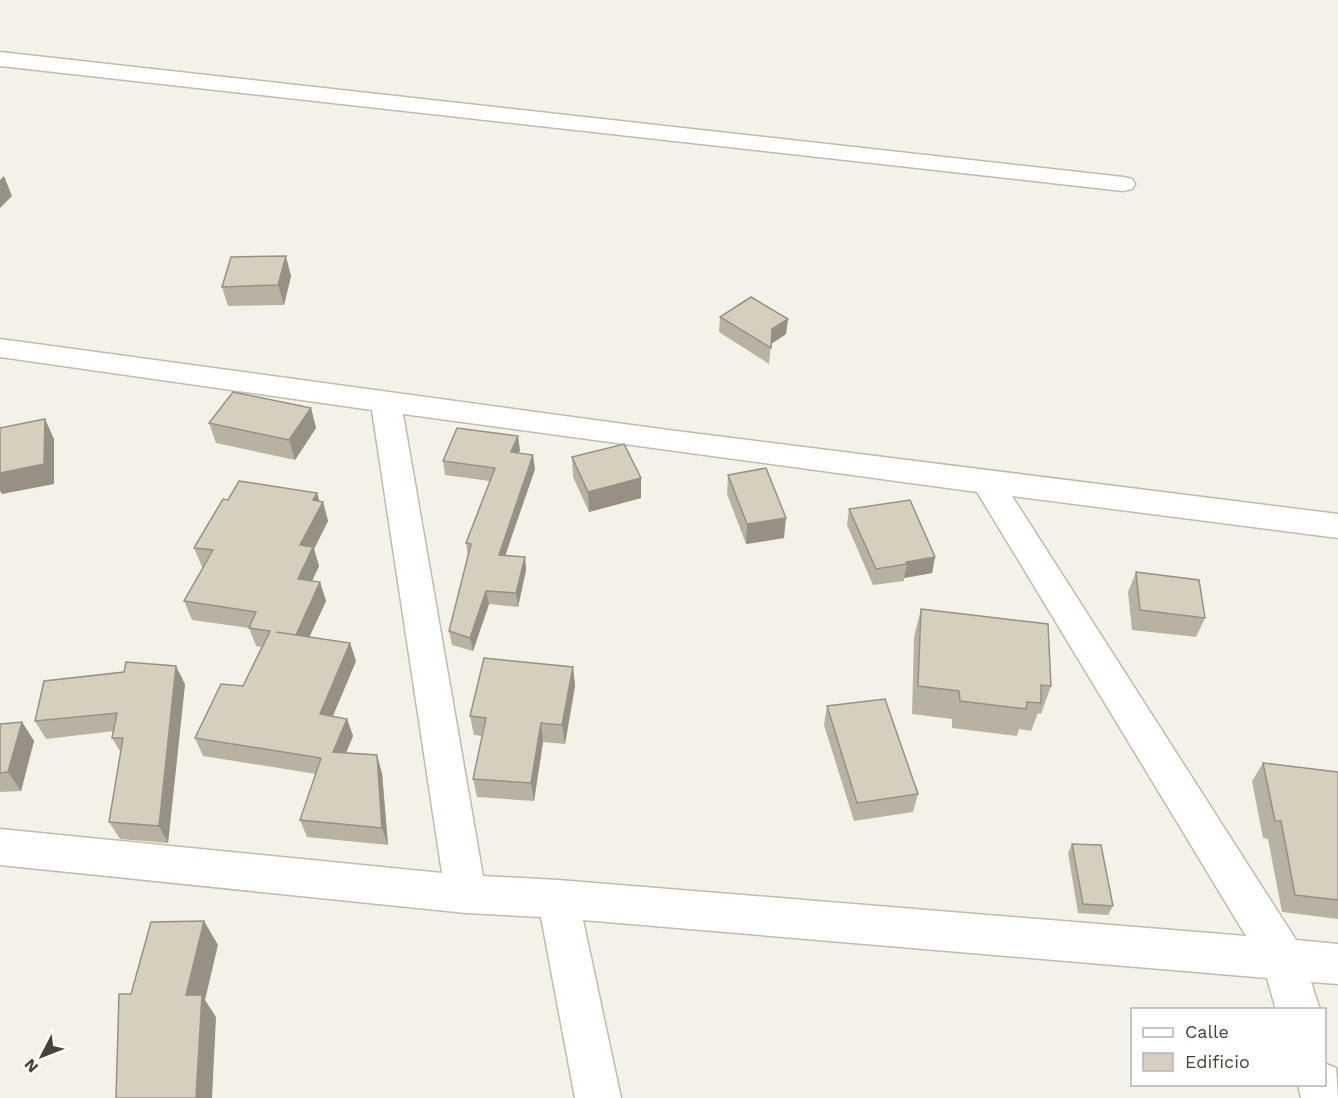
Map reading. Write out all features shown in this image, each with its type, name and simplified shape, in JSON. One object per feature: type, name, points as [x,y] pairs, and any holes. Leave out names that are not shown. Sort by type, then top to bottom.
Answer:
[{"type":"street","points":[[0,59],[1123,184]]},
{"type":"street","points":[[0,348],[386,403],[1338,526]]},
{"type":"street","points":[[386,403],[466,894]]},
{"type":"street","points":[[987,482],[1283,958],[1297,1008]]},
{"type":"street","points":[[0,847],[466,894],[558,899],[1338,964]]},
{"type":"street","points":[[558,899],[598,1098]]},
{"type":"building","points":[[286,256],[278,285],[222,287],[231,257]]},
{"type":"building","points":[[751,297],[788,319],[772,329],[771,348],[720,317]]},
{"type":"building","points":[[233,392],[311,408],[289,440],[209,423]]},
{"type":"building","points":[[45,419],[44,464],[0,473],[0,428]]},
{"type":"building","points":[[457,428],[518,436],[511,452],[533,455],[499,555],[525,557],[516,593],[486,591],[470,638],[449,631],[471,544],[466,543],[495,468],[443,461]]},
{"type":"building","points":[[624,444],[641,478],[588,492],[572,457]]},
{"type":"building","points":[[766,468],[786,518],[747,524],[728,475]]},
{"type":"building","points":[[239,481],[317,493],[313,500],[323,502],[300,545],[313,547],[298,579],[320,582],[296,635],[350,643],[320,714],[347,719],[333,752],[377,755],[382,828],[300,820],[321,758],[195,738],[221,684],[243,686],[270,631],[249,628],[256,612],[184,601],[213,550],[194,548],[223,499],[228,500]]},
{"type":"building","points":[[910,500],[935,557],[876,569],[849,509]]},
{"type":"building","points":[[1136,572],[1199,580],[1205,618],[1140,610]]},
{"type":"building","points":[[921,609],[1048,624],[1051,686],[1041,685],[1041,703],[1027,702],[1026,709],[960,701],[959,691],[918,686]]},
{"type":"building","points":[[484,658],[573,667],[562,725],[541,723],[531,783],[473,779],[486,718],[470,716]]},
{"type":"building","points":[[126,662],[176,666],[159,826],[109,822],[123,738],[112,738],[117,713],[35,721],[44,681],[124,672]]},
{"type":"building","points":[[885,699],[918,794],[857,803],[827,706]]},
{"type":"building","points":[[22,722],[8,772],[0,773],[0,724]]},
{"type":"building","points":[[1263,763],[1338,772],[1338,900],[1295,895],[1281,821],[1275,821]]},
{"type":"building","points":[[1072,844],[1101,845],[1113,906],[1083,904]]},
{"type":"building","points":[[204,921],[186,995],[202,995],[196,1098],[116,1098],[119,994],[131,994],[151,922]]}]
